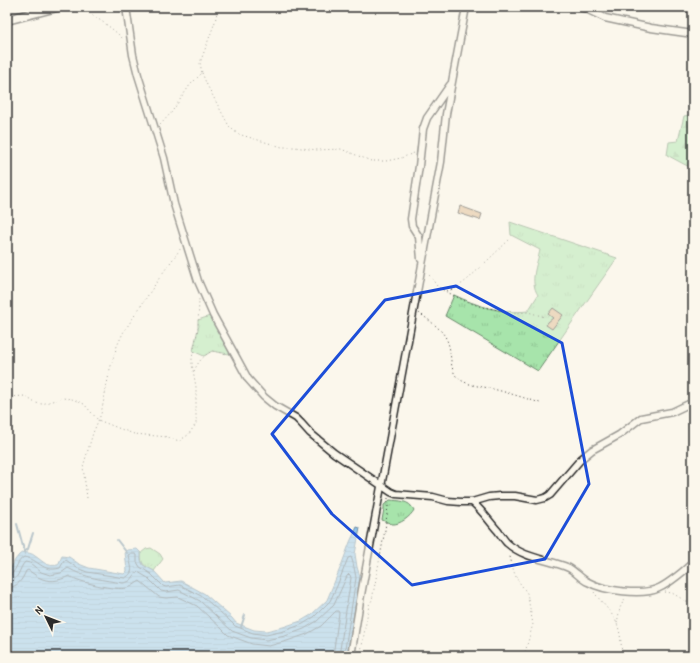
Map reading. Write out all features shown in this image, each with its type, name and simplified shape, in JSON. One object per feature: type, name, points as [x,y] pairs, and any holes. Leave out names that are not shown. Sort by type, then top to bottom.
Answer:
[{"type":"street","points":[[7,20],[57,7]]},
{"type":"street","points":[[126,7],[133,55],[164,158],[174,204],[198,281],[213,315],[248,379],[264,397],[275,406],[296,418],[310,433],[334,453],[396,494],[422,495],[448,501],[472,502],[500,496],[515,496],[537,500],[550,495],[581,459],[592,450],[619,435],[641,418],[672,412],[693,402]]},
{"type":"street","points":[[351,656],[441,162],[446,114],[466,7]]},
{"type":"street","points":[[579,7],[605,18],[650,28],[693,34]]},
{"type":"street","points":[[422,265],[419,237],[412,226],[411,219],[423,129],[427,118],[452,82]]},
{"type":"street","points":[[472,502],[483,513],[506,542],[516,550],[529,556],[570,569],[587,582],[600,587],[628,591],[649,591],[660,588],[693,562]]},
{"type":"path","points":[[79,7],[119,34],[123,40]]},
{"type":"path","points":[[218,7],[216,22],[200,63],[207,85],[229,126],[238,134],[282,147],[318,150],[341,149],[371,161],[386,161],[413,154],[422,140]]},
{"type":"path","points":[[156,130],[166,120],[190,85],[202,73]]},
{"type":"path","points":[[446,292],[456,288],[467,280],[510,240]]},
{"type":"path","points":[[87,498],[83,466],[101,414],[110,369],[117,346],[123,334],[162,274],[186,241]]},
{"type":"path","points":[[422,265],[437,286],[465,301],[482,307],[517,313],[528,312],[546,317]]},
{"type":"path","points":[[7,396],[25,396],[35,403],[42,404],[62,398],[72,399],[84,404],[98,420],[134,434],[168,437],[179,441],[188,434],[196,424],[196,387],[192,358],[198,329],[199,297]]},
{"type":"path","points":[[414,310],[436,326],[444,336],[449,344],[450,359],[456,376],[464,381],[476,385],[540,403]]},
{"type":"path","points":[[194,373],[197,364],[204,356],[212,351],[235,356]]},
{"type":"path","points":[[362,656],[361,652],[369,605],[372,600],[385,530],[388,506],[388,489]]},
{"type":"path","points":[[506,542],[514,572],[527,593],[533,624],[524,656]]},
{"type":"path","points":[[587,582],[614,617],[620,637],[622,656]]},
{"type":"path","points":[[617,624],[620,608],[628,591]]},
{"type":"path","points":[[664,592],[672,593],[693,604]]},
{"type":"highlighted area","points":[[456,286],[562,343],[589,484],[545,559],[412,585],[332,514],[272,434],[385,300]]},
{"type":"green space","points":[[691,107],[693,108],[693,169],[667,155],[669,142],[678,141],[684,116],[690,115]]},
{"type":"green space","points":[[510,222],[617,258],[538,371],[445,316],[454,295],[472,303],[499,310],[518,312],[528,311],[538,295],[535,290],[534,279],[540,250],[511,235]]},
{"type":"green space","points":[[213,315],[235,355],[212,351],[204,356],[193,351],[198,329],[198,320]]},
{"type":"green space","points":[[390,500],[407,503],[414,510],[402,522],[392,524],[382,520],[384,505]]},
{"type":"green space","points":[[151,548],[160,554],[163,559],[154,571],[142,563],[141,557],[141,553],[146,549]]},
{"type":"water","points":[[357,527],[360,528],[355,554],[360,577],[347,656],[7,656],[7,576],[15,560],[23,552],[32,554],[45,564],[58,565],[62,556],[69,557],[79,564],[89,568],[124,574],[127,571],[125,552],[128,550],[137,549],[141,553],[143,565],[154,571],[165,583],[181,581],[205,594],[236,623],[254,630],[266,631],[301,621],[311,615],[327,600]]},
{"type":"building","points":[[460,206],[482,214],[480,220],[458,213]]},
{"type":"building","points":[[553,308],[563,315],[552,329],[546,325],[553,318],[548,314]]},
{"type":"waterway","points":[[17,524],[25,554]]},
{"type":"waterway","points":[[24,552],[28,549],[33,533]]},
{"type":"waterway","points":[[117,540],[127,553]]},
{"type":"waterway","points":[[241,627],[245,615]]}]
